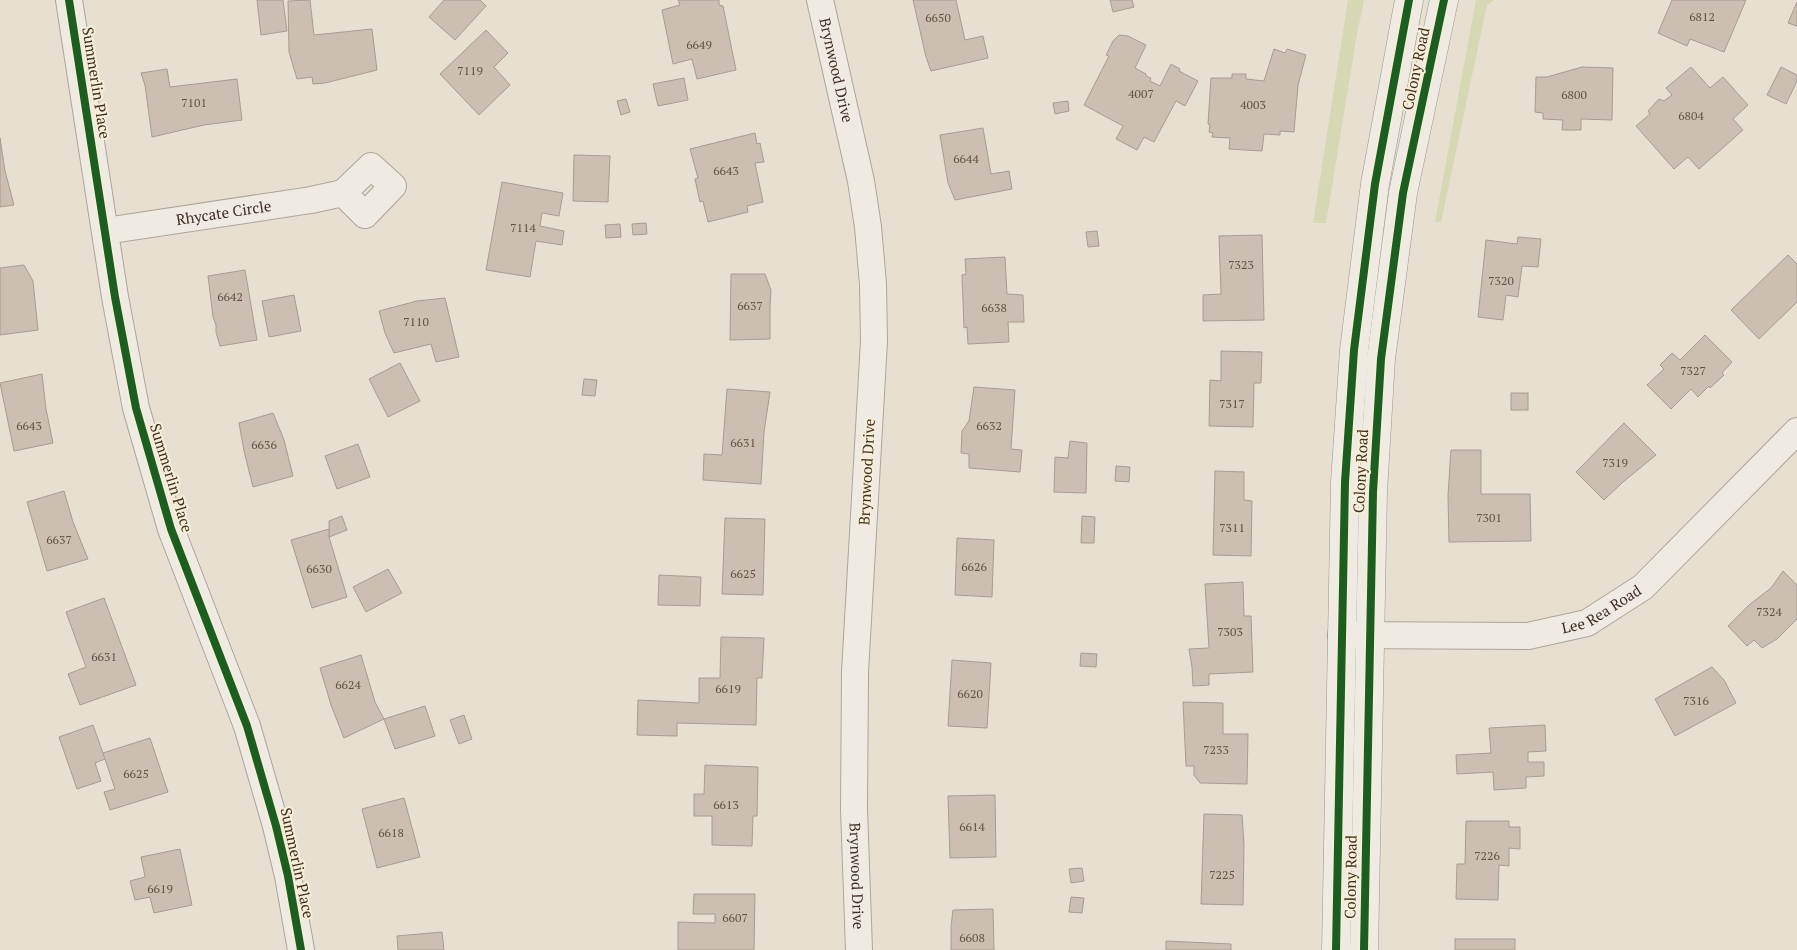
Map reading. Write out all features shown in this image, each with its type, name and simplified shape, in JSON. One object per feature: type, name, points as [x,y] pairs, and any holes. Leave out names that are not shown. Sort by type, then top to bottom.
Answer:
[{"type":"main road","name":"Colony Road","points":[[1336,950],[1345,482],[1354,350],[1375,184],[1393,78],[1409,0]]},
{"type":"main road","name":"Colony Road","points":[[1364,950],[1373,492],[1381,359],[1403,194],[1444,0]]},
{"type":"main road","points":[[1393,78],[1427,83]]},
{"type":"street","name":"Summerlin Place","points":[[69,0],[115,297],[136,408],[171,529],[247,726],[276,826],[288,876],[301,950]]},
{"type":"street","name":"Brynwood Drive","points":[[820,0],[861,181],[874,284],[874,341],[855,672],[854,809],[859,950]]},
{"type":"street","name":"Rhycate Circle","points":[[105,231],[311,200],[343,193]]},
{"type":"street","name":"Lee Rea Road","points":[[1341,635],[1528,636],[1587,623],[1643,587],[1797,431]]},
{"type":"green space","points":[[1348,0],[1364,0],[1326,223],[1313,223]]},
{"type":"green space","points":[[1476,0],[1494,0],[1487,5],[1441,222],[1435,222]]},
{"type":"building","points":[[257,0],[283,0],[287,31],[261,35]]},
{"type":"building","points":[[310,0],[314,35],[372,29],[377,70],[325,83],[313,84],[312,77],[297,79],[289,52],[288,1]]},
{"type":"building","points":[[444,0],[480,0],[486,6],[455,40],[429,17]]},
{"type":"building","points":[[678,0],[719,0],[719,5],[723,6],[736,70],[697,79],[692,59],[673,64],[662,10],[680,5]]},
{"type":"building","points":[[913,0],[956,0],[965,40],[983,36],[988,58],[931,71]]},
{"type":"building","points":[[1110,0],[1132,0],[1134,7],[1113,12]]},
{"type":"building","points":[[1672,0],[1746,0],[1724,52],[1690,39],[1687,46],[1658,33]]},
{"type":"building","points":[[1797,2],[1797,26],[1788,23]]},
{"type":"building","points":[[486,30],[508,53],[494,67],[510,85],[479,115],[440,74]]},
{"type":"building","points":[[1119,35],[1128,36],[1146,45],[1135,68],[1151,78],[1150,81],[1160,86],[1171,64],[1180,69],[1179,71],[1198,81],[1185,106],[1176,101],[1154,142],[1144,137],[1137,150],[1116,139],[1123,126],[1084,105],[1109,56],[1106,55],[1113,41]]},
{"type":"building","points":[[1274,49],[1285,53],[1287,49],[1306,55],[1298,85],[1294,132],[1280,131],[1280,135],[1264,134],[1262,151],[1229,149],[1230,138],[1212,137],[1213,133],[1209,132],[1211,78],[1232,78],[1232,74],[1246,74],[1246,79],[1264,81]]},
{"type":"building","points":[[1582,67],[1613,68],[1612,120],[1581,119],[1581,130],[1562,130],[1563,120],[1543,119],[1543,113],[1535,112],[1536,77],[1547,77]]},
{"type":"building","points":[[1691,67],[1710,88],[1723,77],[1748,105],[1733,119],[1743,130],[1699,169],[1688,157],[1674,169],[1636,126],[1650,114],[1648,111],[1659,99],[1664,101],[1672,95],[1666,88]]},
{"type":"building","points":[[1781,67],[1797,75],[1797,81],[1786,104],[1767,95]]},
{"type":"building","points":[[167,69],[170,87],[237,79],[242,120],[204,125],[152,137],[145,85],[141,73]]},
{"type":"building","points":[[684,78],[688,100],[658,106],[653,84]]},
{"type":"building","points":[[626,99],[630,112],[621,115],[617,101]]},
{"type":"building","points":[[1068,101],[1069,111],[1055,114],[1053,103]]},
{"type":"building","points":[[983,128],[991,174],[1009,171],[1012,189],[955,200],[948,183],[940,135]]},
{"type":"building","points":[[755,133],[757,144],[760,143],[764,162],[755,163],[763,202],[747,206],[748,212],[708,222],[703,201],[700,202],[695,179],[698,178],[690,149]]},
{"type":"building","points":[[0,138],[5,171],[14,205],[0,207]]},
{"type":"building","points":[[574,155],[610,156],[608,202],[573,201]]},
{"type":"building","points":[[502,182],[563,193],[559,216],[542,213],[540,226],[564,231],[562,245],[536,241],[530,277],[486,270]]},
{"type":"building","points":[[646,223],[647,234],[633,235],[632,224]]},
{"type":"building","points":[[620,224],[621,237],[606,238],[605,225]]},
{"type":"building","points":[[1097,231],[1099,246],[1088,247],[1086,232]]},
{"type":"building","points":[[1262,235],[1264,320],[1203,321],[1203,295],[1221,294],[1219,236]]},
{"type":"building","points":[[1518,237],[1541,239],[1538,267],[1522,266],[1518,297],[1506,295],[1503,320],[1478,317],[1486,240],[1517,244]]},
{"type":"building","points":[[1788,255],[1797,264],[1797,302],[1759,339],[1731,310]]},
{"type":"building","points":[[1005,257],[1007,294],[1023,295],[1024,322],[1008,322],[1009,342],[968,344],[967,327],[964,328],[962,275],[966,274],[965,259]]},
{"type":"building","points":[[24,265],[33,281],[38,330],[0,335],[0,268]]},
{"type":"building","points":[[245,270],[257,340],[220,346],[213,317],[208,276]]},
{"type":"building","points":[[731,274],[765,274],[771,290],[770,339],[730,340]]},
{"type":"building","points":[[294,295],[301,331],[269,337],[262,301]]},
{"type":"building","points":[[445,298],[459,357],[436,362],[431,344],[394,353],[385,333],[379,311],[417,301]]},
{"type":"building","points":[[1705,335],[1732,362],[1722,373],[1724,375],[1710,388],[1709,386],[1698,397],[1691,389],[1671,409],[1647,385],[1664,369],[1660,365],[1672,353],[1680,360]]},
{"type":"building","points":[[1221,351],[1262,352],[1261,383],[1254,383],[1253,427],[1209,426],[1210,380],[1221,381]]},
{"type":"building","points":[[400,363],[420,401],[388,417],[369,379]]},
{"type":"building","points":[[42,374],[46,409],[53,443],[14,451],[0,383]]},
{"type":"building","points":[[584,379],[597,380],[595,396],[582,395]]},
{"type":"building","points":[[974,387],[1015,390],[1011,449],[1022,450],[1020,472],[969,468],[969,454],[961,453],[962,431],[969,421]]},
{"type":"building","points":[[727,389],[770,392],[764,432],[761,484],[703,480],[704,454],[722,455]]},
{"type":"building","points":[[1511,393],[1528,393],[1528,410],[1511,410]]},
{"type":"building","points":[[273,413],[284,440],[293,476],[253,487],[239,423]]},
{"type":"building","points":[[1624,423],[1656,455],[1604,500],[1576,472]]},
{"type":"building","points":[[1070,441],[1087,443],[1086,493],[1054,492],[1055,457],[1068,458]]},
{"type":"building","points":[[358,444],[370,477],[337,489],[325,456]]},
{"type":"building","points":[[1451,450],[1481,450],[1481,494],[1530,494],[1531,541],[1449,542],[1448,495]]},
{"type":"building","points":[[1116,466],[1130,467],[1129,482],[1115,481]]},
{"type":"building","points":[[1215,471],[1244,472],[1244,500],[1252,501],[1251,556],[1213,555]]},
{"type":"building","points":[[64,491],[73,522],[88,559],[47,571],[27,502]]},
{"type":"building","points":[[342,516],[347,530],[329,537],[329,521]]},
{"type":"building","points":[[1082,516],[1095,517],[1094,543],[1081,543]]},
{"type":"building","points":[[725,518],[765,519],[763,595],[722,594]]},
{"type":"building","points":[[329,529],[329,537],[347,597],[312,608],[291,540]]},
{"type":"building","points":[[957,538],[994,540],[992,597],[955,595]]},
{"type":"building","points":[[388,569],[402,593],[366,612],[353,587]]},
{"type":"building","points":[[1783,571],[1797,585],[1797,619],[1777,639],[1762,648],[1754,640],[1747,646],[1728,626],[1749,605],[1771,588]]},
{"type":"building","points":[[659,575],[701,577],[700,606],[658,605]]},
{"type":"building","points":[[1243,582],[1244,616],[1251,616],[1253,672],[1209,674],[1209,685],[1193,686],[1189,649],[1209,648],[1205,584]]},
{"type":"building","points":[[104,598],[136,685],[80,705],[68,674],[86,667],[66,612]]},
{"type":"building","points":[[721,637],[764,638],[762,678],[757,678],[756,725],[677,723],[677,736],[637,735],[638,700],[699,703],[699,678],[720,678]]},
{"type":"building","points":[[1081,653],[1097,654],[1096,667],[1080,666]]},
{"type":"building","points":[[361,655],[375,702],[384,719],[344,738],[331,705],[320,668]]},
{"type":"building","points":[[952,660],[991,663],[987,728],[948,726]]},
{"type":"building","points":[[1712,667],[1724,680],[1736,703],[1675,736],[1655,699]]},
{"type":"building","points":[[1183,702],[1223,703],[1223,734],[1248,734],[1247,784],[1200,783],[1194,775],[1194,766],[1186,766]]},
{"type":"building","points":[[425,706],[435,736],[395,749],[384,719]]},
{"type":"building","points":[[464,715],[472,739],[459,744],[450,720]]},
{"type":"building","points":[[93,725],[105,759],[95,763],[101,781],[77,789],[59,737]]},
{"type":"building","points":[[1545,725],[1546,751],[1528,752],[1528,762],[1544,762],[1544,776],[1526,777],[1526,788],[1494,790],[1493,772],[1457,774],[1456,755],[1491,753],[1489,728]]},
{"type":"building","points":[[150,738],[168,792],[110,810],[104,792],[115,789],[103,753]]},
{"type":"building","points":[[705,765],[758,767],[757,816],[753,816],[752,846],[712,845],[712,816],[694,816],[694,794],[704,794]]},
{"type":"building","points":[[995,795],[996,857],[950,858],[948,796]]},
{"type":"building","points":[[404,798],[420,857],[377,868],[362,809]]},
{"type":"building","points":[[1204,814],[1242,815],[1244,845],[1243,905],[1201,904]]},
{"type":"building","points":[[1466,821],[1509,821],[1509,827],[1520,827],[1520,849],[1509,848],[1509,866],[1499,865],[1498,900],[1456,899],[1457,864],[1465,864]]},
{"type":"building","points":[[180,849],[192,905],[154,913],[150,897],[135,900],[130,881],[145,877],[141,857]]},
{"type":"building","points":[[1082,868],[1084,881],[1071,883],[1069,869]]},
{"type":"building","points":[[694,894],[755,894],[754,950],[678,950],[678,922],[715,923],[715,914],[693,914]]},
{"type":"building","points":[[1071,897],[1084,898],[1082,913],[1069,912]]},
{"type":"building","points":[[993,909],[994,950],[951,950],[953,910]]},
{"type":"building","points":[[442,932],[444,950],[398,950],[397,936]]},
{"type":"building","points":[[1455,939],[1515,939],[1515,950],[1455,950]]},
{"type":"building","points":[[1166,941],[1231,944],[1231,950],[1166,950]]},
{"type":"cycle path","points":[[69,0],[115,297],[136,408],[171,529],[247,726],[276,826],[288,876],[301,950]]},
{"type":"cycle path","points":[[1336,950],[1345,482],[1354,350],[1375,184],[1409,0]]},
{"type":"cycle path","points":[[1364,950],[1373,492],[1381,359],[1403,193],[1444,0]]}]
